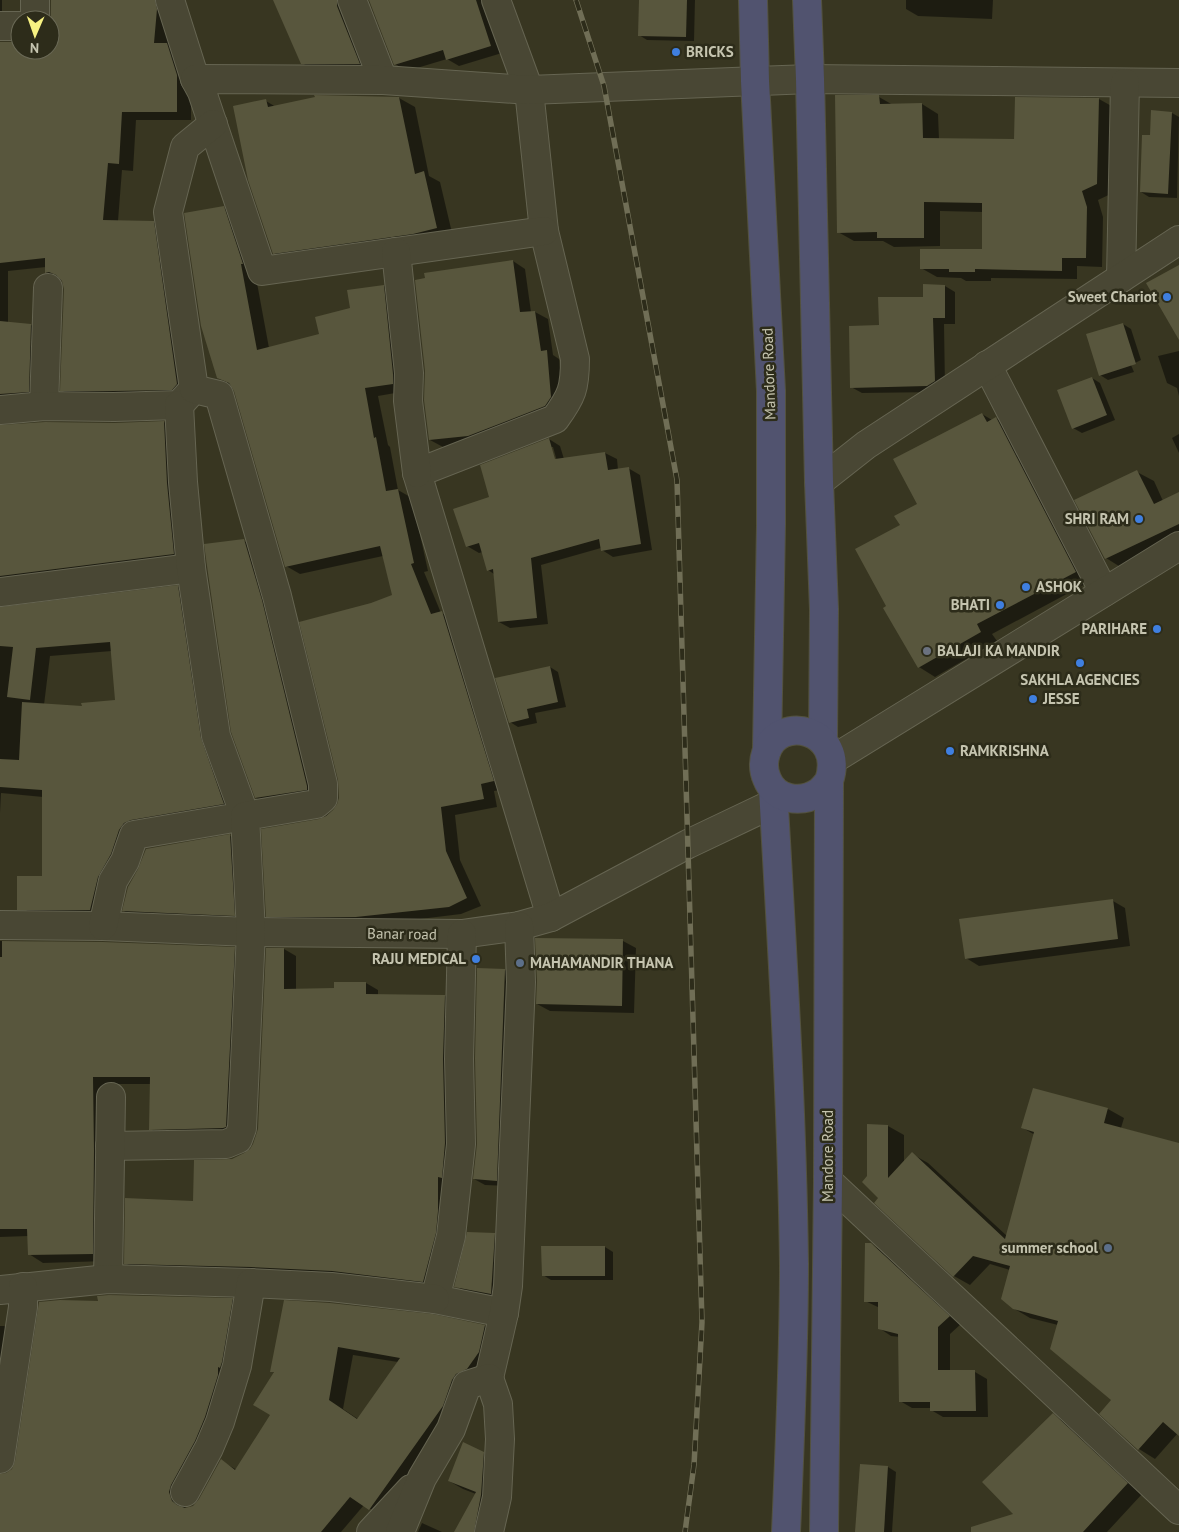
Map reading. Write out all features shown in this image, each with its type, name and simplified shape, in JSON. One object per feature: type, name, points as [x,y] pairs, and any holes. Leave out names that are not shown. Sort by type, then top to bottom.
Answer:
[{"type":"highway","name":"Mandore Road","points":[[753,0],[755,81],[771,391],[771,526],[767,749],[764,759],[764,770],[774,796],[789,1070],[794,1265],[791,1429],[786,1532]]},
{"type":"highway","name":"Mandore Road","points":[[807,0],[828,760],[828,1181],[824,1532]]},
{"type":"highway","points":[[767,749],[775,739],[787,732],[800,730],[812,733],[828,760],[821,791],[810,797],[797,799],[774,796]]},
{"type":"street","points":[[170,0],[195,79],[202,92],[262,271],[544,232]]},
{"type":"street","points":[[352,0],[383,80]]},
{"type":"street","points":[[417,473],[556,419],[568,402],[575,380],[575,359],[544,232],[529,90],[496,0]]},
{"type":"street","points":[[195,79],[383,80],[529,90],[810,79],[1179,82]]},
{"type":"street","points":[[1122,278],[1125,83]]},
{"type":"street","points":[[110,1146],[226,1144],[238,1139],[242,1128],[251,932],[245,816],[216,736],[191,568],[183,482],[186,397],[168,212],[185,147],[213,124]]},
{"type":"street","points":[[819,482],[866,445],[1179,240]]},
{"type":"street","points":[[396,252],[409,373],[408,401],[417,473],[551,917]]},
{"type":"street","points":[[44,406],[48,288]]},
{"type":"street","points":[[987,365],[1104,592]]},
{"type":"street","points":[[0,410],[44,406],[114,407],[186,397],[219,395],[277,596],[323,784],[323,798],[316,804],[134,835],[125,861],[113,880],[103,926]]},
{"type":"street","points":[[828,760],[1179,546]]},
{"type":"street","points":[[0,592],[191,568]]},
{"type":"street","name":"Banar road","points":[[0,925],[103,926],[251,932],[462,934],[519,926],[551,917],[774,796]]},
{"type":"street","points":[[489,1532],[497,1497],[500,1439],[498,1404],[489,1378],[504,1313],[508,1286],[521,982],[519,926]]},
{"type":"street","points":[[435,1300],[451,1236],[460,1144],[459,1059],[462,934]]},
{"type":"street","points":[[108,1279],[111,1097]]},
{"type":"street","points":[[828,1181],[1179,1510]]},
{"type":"street","points":[[0,1459],[23,1307],[12,1288],[108,1279],[331,1287],[435,1300],[504,1313]]},
{"type":"street","points":[[185,1492],[220,1422],[237,1366],[251,1283]]},
{"type":"street","points":[[400,1532],[422,1478],[451,1429],[467,1385],[489,1378]]},
{"type":"street","points":[[371,1532],[422,1478]]},
{"type":"building","points":[[51,0],[155,0],[157,9],[154,43],[167,43],[177,75],[177,112],[122,112],[119,164],[108,163],[103,220],[154,221],[177,384],[172,390],[60,391],[64,289],[62,281],[56,275],[49,272],[45,273],[45,258],[0,263],[0,42],[10,42],[10,60],[60,60],[60,10],[51,10]]},
{"type":"building","points":[[273,0],[337,0],[337,6],[360,64],[301,64]]},
{"type":"building","points":[[369,0],[476,0],[491,46],[446,60],[443,50],[394,65]]},
{"type":"building","points":[[639,0],[687,0],[686,37],[638,36]]},
{"type":"building","points":[[314,95],[399,97],[415,174],[424,171],[437,228],[413,234],[273,254],[248,180],[233,106],[266,99],[268,107],[315,97]]},
{"type":"building","points":[[835,95],[879,95],[880,104],[922,103],[923,138],[1014,139],[1015,97],[1099,98],[1097,184],[1082,191],[1087,207],[1086,258],[1062,258],[1062,271],[975,269],[975,272],[949,272],[949,269],[920,269],[920,249],[982,249],[982,203],[924,202],[924,238],[877,238],[877,232],[837,233]]},
{"type":"building","points":[[1151,110],[1172,112],[1168,194],[1140,192],[1142,135],[1150,135]]},
{"type":"building","points":[[224,206],[243,264],[241,264],[257,350],[319,334],[315,317],[350,308],[347,290],[384,285],[393,384],[365,388],[374,438],[376,437],[386,491],[398,489],[414,563],[411,564],[431,614],[442,611],[494,781],[481,784],[484,799],[441,807],[446,851],[467,898],[449,907],[356,917],[266,917],[261,829],[319,819],[333,810],[339,798],[338,780],[299,622],[371,603],[392,595],[380,546],[285,567],[234,391],[229,383],[217,378],[201,326],[184,213]]},
{"type":"building","points":[[513,260],[520,312],[535,311],[541,351],[547,350],[551,397],[545,406],[468,436],[429,440],[424,400],[425,371],[415,280],[425,278],[424,273]]},
{"type":"building","name":"Sweet Chariot","points":[[1179,265],[1179,340],[1146,283]]},
{"type":"building","points":[[923,284],[945,285],[945,318],[933,318],[935,381],[927,386],[850,388],[849,326],[879,325],[878,297],[923,297]]},
{"type":"building","points":[[0,321],[31,324],[29,392],[0,394]]},
{"type":"building","points":[[1123,323],[1136,364],[1099,376],[1086,334]]},
{"type":"building","points":[[1092,377],[1107,415],[1072,429],[1057,390]]},
{"type":"building","points":[[982,413],[987,422],[996,417],[1076,572],[977,624],[981,632],[918,668],[883,608],[886,606],[855,549],[900,525],[894,516],[917,504],[893,459]]},
{"type":"building","points":[[164,421],[167,483],[174,554],[0,576],[0,425],[45,422],[114,423]]},
{"type":"building","points":[[549,438],[555,459],[605,452],[608,470],[629,467],[641,544],[601,551],[599,539],[531,558],[537,618],[498,622],[493,569],[487,571],[479,543],[466,547],[453,509],[489,497],[480,465]]},
{"type":"building","points":[[1137,470],[1154,504],[1179,492],[1179,524],[1105,559],[1074,500]]},
{"type":"building","points":[[244,539],[262,600],[307,786],[307,790],[255,798],[231,732],[204,544]]},
{"type":"building","points":[[178,585],[201,738],[224,804],[131,820],[124,823],[119,830],[111,854],[98,877],[90,910],[17,910],[17,876],[42,876],[42,790],[0,787],[0,759],[19,760],[22,702],[82,706],[81,703],[115,700],[110,642],[36,648],[30,700],[7,697],[13,647],[0,646],[0,607]]},
{"type":"building","points":[[550,666],[558,702],[527,709],[529,718],[509,723],[495,678]]},
{"type":"building","points":[[230,834],[235,916],[122,911],[128,887],[146,849]]},
{"type":"building","points":[[1113,899],[1118,939],[965,959],[959,919]]},
{"type":"building","points":[[535,938],[623,939],[622,1006],[536,1004]]},
{"type":"building","points":[[2,941],[103,942],[235,947],[226,1127],[149,1130],[150,1077],[93,1077],[93,1254],[28,1255],[27,1229],[0,1229],[0,957],[2,957]]},
{"type":"building","points":[[266,948],[284,948],[284,989],[334,988],[334,982],[366,982],[366,994],[445,995],[443,1059],[445,1143],[442,1178],[438,1177],[436,1233],[423,1282],[332,1271],[124,1264],[125,1198],[193,1201],[194,1160],[232,1159],[250,1149],[253,1144],[258,1129]]},
{"type":"building","points":[[477,968],[505,969],[497,1181],[473,1179],[477,1144],[475,1059]]},
{"type":"building","points":[[1033,1088],[1108,1108],[1104,1123],[1179,1143],[1179,1436],[1163,1422],[1138,1450],[1099,1414],[1111,1400],[1050,1349],[1058,1321],[1013,1309],[1001,1299],[1010,1266],[973,1256],[953,1277],[874,1203],[878,1198],[862,1182],[867,1176],[867,1124],[888,1125],[888,1178],[912,1152],[1005,1239],[1034,1132],[1021,1128]]},
{"type":"building","points":[[467,1232],[495,1233],[491,1294],[454,1287]]},
{"type":"building","points":[[865,1243],[871,1243],[950,1316],[938,1327],[938,1370],[975,1370],[976,1411],[930,1411],[930,1402],[899,1402],[898,1334],[878,1329],[878,1302],[864,1302]]},
{"type":"building","points":[[541,1246],[605,1246],[605,1276],[542,1276]]},
{"type":"building","points":[[97,1296],[233,1298],[222,1362],[220,1368],[218,1367],[218,1375],[205,1417],[169,1492],[172,1501],[185,1508],[193,1506],[199,1499],[221,1459],[235,1470],[270,1415],[253,1405],[274,1372],[270,1372],[284,1300],[433,1314],[485,1325],[479,1352],[467,1369],[456,1374],[443,1406],[369,1510],[350,1497],[321,1532],[0,1532],[0,1474],[12,1469],[15,1461],[39,1302],[60,1300],[98,1301]],"holes":[[[338,1347],[400,1358],[357,1419],[329,1400]]]},
{"type":"building","points":[[1053,1413],[1128,1483],[1083,1532],[971,1532],[971,1527],[1013,1514],[982,1482]]},
{"type":"building","points":[[463,1442],[484,1452],[481,1495],[474,1532],[454,1532],[476,1492],[448,1481]]},
{"type":"building","points":[[860,1464],[888,1466],[884,1532],[855,1532]]},
{"type":"railway","points":[[576,0],[604,86],[677,480],[702,1322],[694,1465],[685,1532]]},
{"type":"place","name":"BRICKS","points":[[676,52]]},
{"type":"place","name":"Sweet Chariot","points":[[1167,297]]},
{"type":"place","name":"SHRI RAM","points":[[1139,519]]},
{"type":"place","name":"ASHOK","points":[[1026,587]]},
{"type":"place","name":"BHATI","points":[[1000,605]]},
{"type":"place","name":"PARIHARE","points":[[1157,629]]},
{"type":"place","name":"BALAJI KA MANDIR","points":[[927,651]]},
{"type":"place","name":"SAKHLA AGENCIES","points":[[1080,663]]},
{"type":"place","name":"JESSE","points":[[1033,699]]},
{"type":"place","name":"RAMKRISHNA","points":[[950,751]]},
{"type":"place","name":"RAJU MEDICAL","points":[[476,959]]},
{"type":"place","name":"MAHAMANDIR THANA","points":[[520,963]]},
{"type":"place","name":"summer school","points":[[1108,1248]]}]
